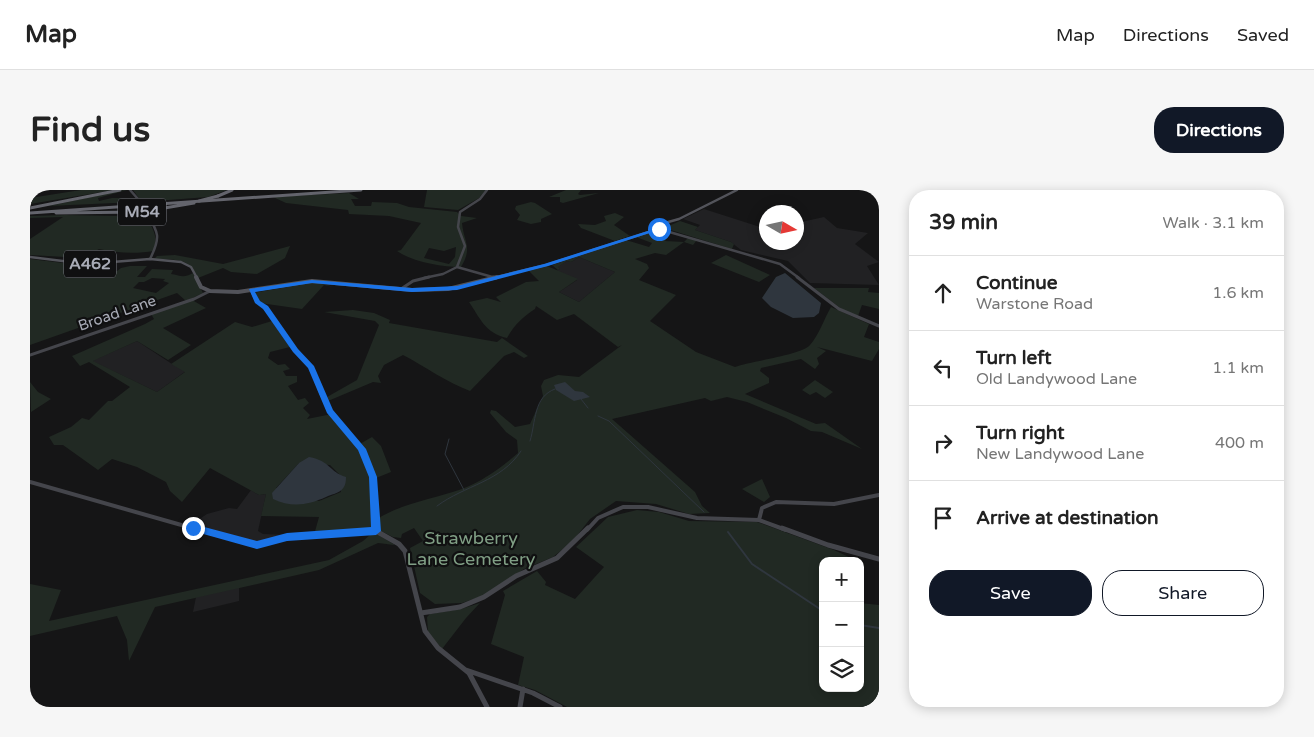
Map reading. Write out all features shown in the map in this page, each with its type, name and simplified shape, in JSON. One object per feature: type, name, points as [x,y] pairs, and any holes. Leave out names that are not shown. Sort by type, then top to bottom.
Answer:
[{"type":"highway","name":"M54","points":[[30,212],[120,190]]},
{"type":"highway","name":"M54","points":[[30,212],[141,212],[199,201],[232,190]]},
{"type":"highway","points":[[287,194],[321,190]]},
{"type":"highway","points":[[30,212],[336,190]]},
{"type":"highway","points":[[287,194],[361,190]]},
{"type":"highway","points":[[287,194],[350,193]]},
{"type":"main road","points":[[210,291],[251,290],[312,281],[401,289],[448,289],[546,265],[650,231],[710,205],[737,190]]},
{"type":"main road","name":"A462","points":[[30,257],[87,264],[150,259],[188,264],[201,287],[210,291]]},
{"type":"street","points":[[130,190],[138,199],[156,228],[159,241],[150,259]]},
{"type":"street","points":[[401,289],[417,282],[444,275],[457,268],[465,246],[458,228],[458,214],[461,209],[483,197],[487,190]]},
{"type":"street","points":[[658,228],[780,264],[839,309],[879,326]]},
{"type":"street","points":[[457,268],[496,278]]},
{"type":"street","points":[[251,290],[257,302],[266,307],[295,351],[311,368],[330,411],[362,449],[373,477],[376,531]]},
{"type":"street","name":"Broad Lane","points":[[30,355],[199,297],[210,291]]},
{"type":"street","points":[[30,482],[257,545],[287,537],[376,531],[400,544],[405,551],[425,630],[434,646],[466,670],[523,689],[560,707]]},
{"type":"street","points":[[759,520],[762,508],[771,502],[832,504],[859,496],[879,495]]},
{"type":"street","points":[[421,613],[460,607],[484,597],[516,576],[557,558],[569,549],[598,518],[615,509],[648,507],[690,517],[759,520],[828,545],[879,559]]},
{"type":"street","points":[[466,670],[487,707]]},
{"type":"street","points":[[520,707],[523,689]]},
{"type":"shaded area","points":[[704,209],[759,227],[759,250],[804,250],[804,221],[824,217],[837,228],[868,233],[855,244],[879,262],[867,266],[879,285],[810,283],[788,261],[741,250],[731,242],[695,230],[700,225],[683,219]]},
{"type":"shaded area","points":[[579,257],[615,272],[579,302],[559,292],[577,280],[556,271],[560,269],[557,267]]},
{"type":"shaded area","points":[[785,273],[821,303],[819,313],[814,317],[793,318],[771,307],[762,298],[776,277]]},
{"type":"shaded area","points":[[137,341],[186,371],[157,392],[92,361]]},
{"type":"shaded area","points":[[565,382],[575,391],[583,392],[590,397],[574,401],[556,390],[554,385]]},
{"type":"shaded area","points":[[309,457],[322,461],[340,475],[346,477],[343,489],[306,504],[287,504],[273,499],[272,493],[299,463]]},
{"type":"shaded area","points":[[251,490],[259,495],[266,494],[258,531],[263,534],[286,535],[258,544],[189,526],[207,514],[229,508],[237,509]]},
{"type":"shaded area","points":[[239,587],[239,601],[193,612],[196,597]]},
{"type":"green space","points":[[81,190],[114,190],[30,204],[30,198]]},
{"type":"green space","points":[[127,190],[98,198],[99,201],[112,198],[135,198],[136,202],[49,206]]},
{"type":"green space","points":[[133,190],[227,190],[208,197],[142,202]]},
{"type":"green space","points":[[427,190],[486,190],[479,198],[458,210],[424,207]]},
{"type":"green space","points":[[566,190],[581,190],[578,194],[580,195],[599,193],[563,203],[560,202],[560,197],[549,197]]},
{"type":"green space","points":[[349,193],[359,199],[351,199],[355,206],[371,206],[372,202],[397,203],[409,207],[457,212],[461,216],[477,218],[462,223],[467,250],[461,267],[445,266],[419,261],[397,251],[401,250],[421,223],[389,216],[349,214],[348,210],[286,203],[273,197]],"holes":[[[456,247],[455,257],[449,264],[424,258],[429,248],[444,251]]]},
{"type":"green space","points":[[531,202],[552,214],[541,219],[541,222],[531,224],[517,220],[520,215],[515,209],[516,206]]},
{"type":"green space","points":[[615,213],[624,217],[614,225],[630,236],[615,241],[581,228],[578,224],[595,225],[606,221],[604,216]]},
{"type":"green space","points":[[30,216],[117,216],[120,219],[145,217],[154,233],[156,242],[154,251],[126,253],[99,249],[83,258],[30,255],[30,239],[63,217],[30,218]]},
{"type":"green space","points":[[680,221],[698,227],[695,230],[731,242],[734,244],[732,249],[664,228]]},
{"type":"green space","name":"Strawberry Lane Cemetery","points":[[649,233],[666,239],[665,241],[684,242],[666,255],[655,253],[635,259],[647,264],[649,268],[639,280],[676,295],[650,321],[696,352],[735,367],[797,352],[810,345],[819,332],[831,307],[869,324],[864,337],[879,342],[879,349],[872,361],[817,347],[826,351],[817,358],[819,364],[815,369],[801,359],[761,368],[760,371],[769,378],[769,383],[745,394],[816,424],[825,423],[862,449],[822,432],[811,431],[786,418],[747,402],[727,397],[711,401],[705,398],[612,419],[695,492],[702,506],[710,513],[689,514],[656,504],[616,501],[590,519],[572,542],[553,557],[524,569],[485,595],[462,603],[435,604],[420,593],[410,548],[423,541],[414,528],[402,534],[401,538],[393,537],[379,530],[377,519],[408,505],[462,489],[498,469],[518,453],[517,440],[506,432],[490,413],[491,410],[496,411],[515,427],[530,424],[543,396],[541,386],[544,380],[558,375],[579,377],[622,345],[618,347],[574,314],[557,320],[536,306],[516,325],[507,338],[488,329],[469,302],[487,298],[501,302],[496,297],[526,282],[539,281],[529,271],[547,266],[578,279],[559,292],[579,302],[615,272],[579,257],[571,262],[567,261],[558,267],[560,269],[558,270],[552,265],[626,240],[649,247],[652,243],[636,237]]},
{"type":"green space","points":[[688,238],[697,240],[693,245],[684,242]]},
{"type":"green space","points":[[290,246],[285,258],[257,274],[231,272],[223,268],[198,278],[186,263],[175,260],[154,259],[157,256],[175,255],[223,264]]},
{"type":"green space","points":[[726,255],[770,275],[759,282],[711,263]]},
{"type":"green space","points":[[30,259],[80,265],[111,264],[104,271],[117,271],[130,266],[147,266],[137,277],[145,277],[152,269],[173,270],[171,274],[181,276],[193,273],[203,293],[186,301],[177,293],[30,345]],"holes":[[[152,278],[165,279],[163,281],[169,283],[156,293],[133,288],[139,282]]]},
{"type":"green space","points":[[316,282],[334,287],[324,285],[302,309],[260,303],[253,293]]},
{"type":"green space","points":[[814,288],[869,288],[868,292],[879,293],[879,309],[862,305],[858,316],[843,310]]},
{"type":"green space","points":[[192,300],[206,308],[163,328],[191,345],[168,360],[137,341],[93,361],[157,392],[185,372],[171,364],[235,322],[252,327],[272,321],[290,347],[270,352],[268,358],[278,365],[285,364],[290,369],[283,371],[286,376],[297,376],[297,382],[288,386],[298,400],[305,398],[309,403],[303,408],[310,415],[307,419],[332,414],[358,445],[372,437],[381,446],[391,472],[376,478],[364,450],[373,477],[376,531],[314,535],[319,517],[261,516],[266,494],[259,495],[210,468],[182,502],[170,491],[166,482],[137,467],[112,459],[98,470],[63,445],[54,445],[49,437],[71,427],[82,418],[89,420],[108,401],[112,401],[130,387],[89,362],[80,366],[72,356],[145,324],[154,319],[151,314]],"holes":[[[299,463],[330,465],[340,475],[341,492],[319,501],[276,488]]]},
{"type":"green space","points":[[353,310],[374,313],[390,320],[389,323],[497,342],[502,338],[528,356],[524,358],[514,352],[504,356],[470,391],[444,379],[403,355],[384,365],[378,376],[381,383],[373,382],[328,401],[327,397],[357,380],[379,325],[375,321],[324,312]]},
{"type":"green space","points":[[815,380],[833,392],[825,398],[816,392],[810,395],[802,390]]},
{"type":"green space","points":[[30,382],[38,392],[51,399],[31,412]]},
{"type":"green space","points":[[762,479],[770,497],[764,502],[742,489]]},
{"type":"green space","points":[[637,510],[659,512],[689,521],[757,522],[849,557],[819,557],[819,692],[864,692],[864,603],[879,605],[879,707],[567,707],[535,690],[518,685],[524,657],[491,644],[505,595],[503,591],[537,571],[546,582],[545,585],[575,599],[604,567],[576,547],[608,517]]},
{"type":"green space","points":[[371,534],[377,534],[395,545],[378,543],[319,570],[155,607],[129,661],[127,640],[117,616],[30,636],[30,584],[61,590],[49,621],[329,560],[363,541]]},
{"type":"green space","points":[[480,603],[442,649],[428,632],[427,617],[430,614],[461,609]]},
{"type":"waterway","points":[[530,441],[539,404],[548,393],[555,389]]},
{"type":"waterway","points":[[581,399],[588,408]]},
{"type":"waterway","points":[[598,416],[609,421],[704,512]]},
{"type":"waterway","points":[[449,439],[445,454],[464,490]]},
{"type":"waterway","points":[[437,506],[503,470],[521,451]]},
{"type":"waterway","points":[[728,532],[752,564],[819,608]]},
{"type":"waterway","points":[[864,626],[879,628]]},
{"type":"route","points":[[193,528],[257,545],[287,537],[376,531],[373,477],[362,449],[339,424],[325,404],[324,396],[311,368],[295,351],[266,307],[257,302],[251,290],[276,288],[312,281],[412,290],[457,288],[523,272],[659,229]]}]
